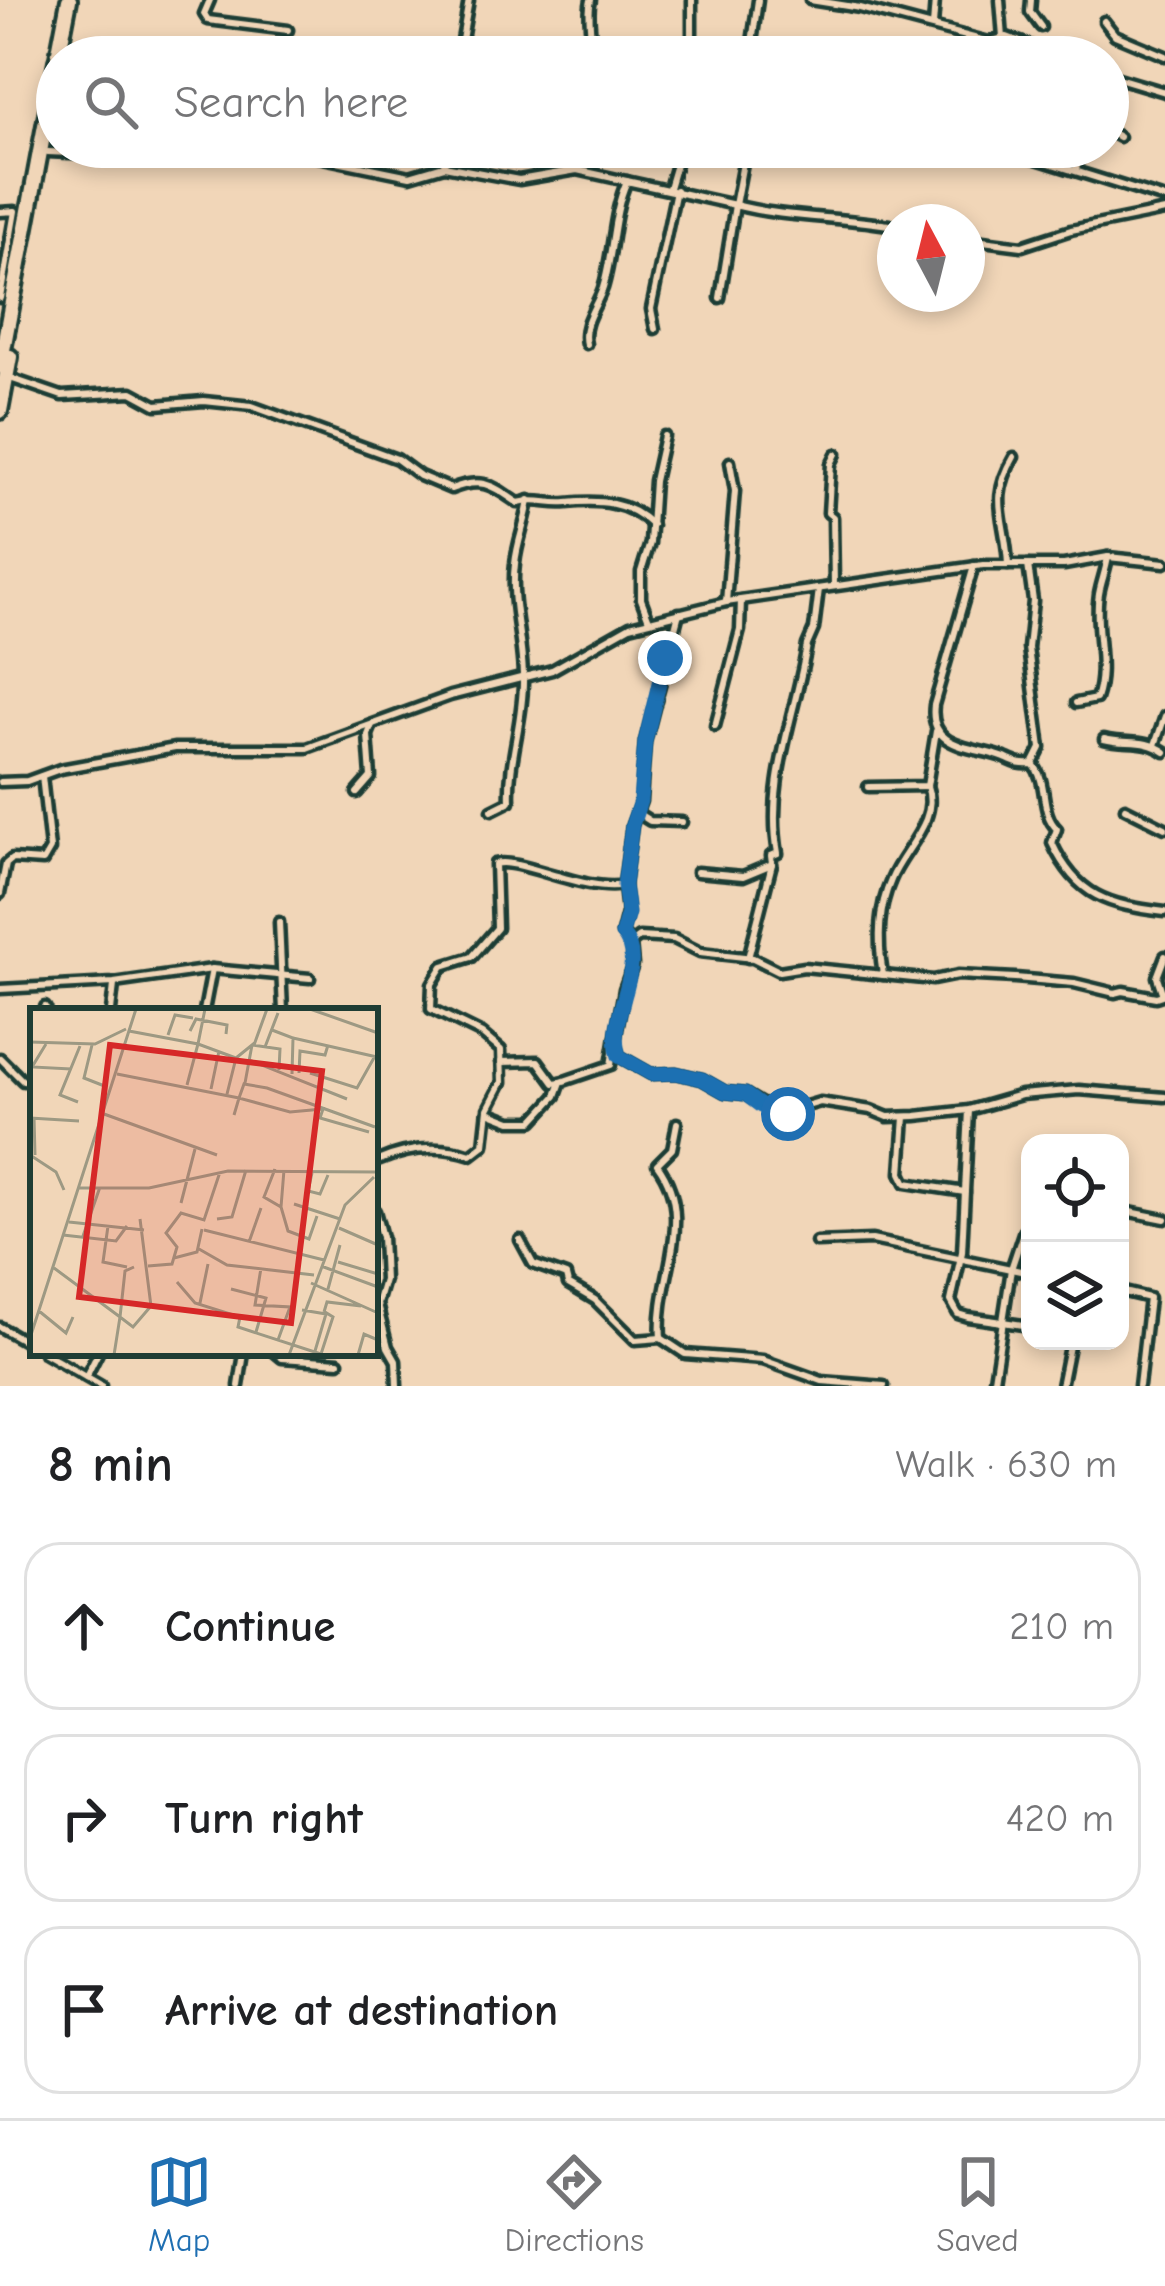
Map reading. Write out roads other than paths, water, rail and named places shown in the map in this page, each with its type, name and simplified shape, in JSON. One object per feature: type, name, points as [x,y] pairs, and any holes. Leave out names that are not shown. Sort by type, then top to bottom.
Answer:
[{"type":"highway","points":[[62,36],[69,0]]},
{"type":"highway","points":[[72,36],[78,0]]},
{"type":"highway","points":[[0,411],[2,343],[36,167]]},
{"type":"highway","points":[[3,372],[45,168]]},
{"type":"street","points":[[210,0],[204,14],[216,23],[288,30]]},
{"type":"street","points":[[463,36],[469,0]]},
{"type":"street","points":[[591,0],[587,12],[592,36]]},
{"type":"street","points":[[692,0],[692,36]]},
{"type":"street","points":[[753,36],[758,0]]},
{"type":"street","points":[[810,0],[862,4],[965,36]]},
{"type":"street","points":[[933,28],[935,0]]},
{"type":"street","points":[[1000,0],[1003,36]]},
{"type":"street","points":[[1030,0],[1030,12],[1041,27]]},
{"type":"street","points":[[1104,21],[1117,36]]},
{"type":"street","points":[[1129,41],[1165,56]]},
{"type":"street","points":[[1129,81],[1165,92]]},
{"type":"street","points":[[371,168],[410,176],[437,168]]},
{"type":"street","points":[[455,168],[519,180],[577,170],[798,218],[877,223]]},
{"type":"street","points":[[656,329],[651,310],[676,168]]},
{"type":"street","points":[[720,298],[742,168]]},
{"type":"street","points":[[1072,168],[1165,199]]},
{"type":"street","points":[[586,344],[583,335],[602,291],[627,181]]},
{"type":"street","points":[[0,212],[15,211],[0,298]]},
{"type":"street","points":[[985,242],[1022,247],[1070,230],[1165,211]]},
{"type":"street","points":[[3,372],[62,396],[133,392],[156,405],[204,401],[252,406],[397,459],[420,476],[451,489],[472,482],[501,488],[518,503],[598,500],[640,515],[652,525]]},
{"type":"street","points":[[650,622],[641,599],[641,572],[664,436]]},
{"type":"street","points":[[834,586],[833,517],[828,512],[836,454]]},
{"type":"street","points":[[1008,565],[998,492],[1014,457]]},
{"type":"street","points":[[726,602],[736,491],[730,462]]},
{"type":"street","points":[[492,810],[510,801],[509,769],[521,715],[524,677],[515,630],[515,563],[530,500]]},
{"type":"street","points":[[640,515],[652,507]]},
{"type":"street","points":[[1076,704],[1096,699],[1102,682],[1099,595],[1108,557]]},
{"type":"street","points":[[0,782],[27,781],[88,763],[176,748],[307,748],[450,696],[552,670],[616,632],[726,602],[974,566],[1064,565],[1108,557],[1165,563]]},
{"type":"street","points":[[1028,565],[1034,601],[1028,648],[1041,748],[1033,764]]},
{"type":"street","points":[[883,975],[880,944],[885,900],[927,815],[934,705],[974,566]]},
{"type":"street","points":[[748,958],[771,856],[778,853],[774,830],[777,778],[814,629],[818,589]]},
{"type":"street","points":[[715,725],[742,600]]},
{"type":"street","points":[[501,1062],[538,1061],[554,1083],[611,1065],[624,989],[633,965],[631,943],[622,934],[628,913],[624,885],[645,742],[679,613]]},
{"type":"street","points":[[1155,745],[1165,716]]},
{"type":"street","points":[[357,794],[371,777],[368,735],[372,725]]},
{"type":"street","points":[[936,728],[952,744],[1006,758],[1014,765],[1033,764]]},
{"type":"street","points":[[1104,739],[1155,745],[1165,752]]},
{"type":"street","points":[[1033,764],[1040,772],[1048,821],[1058,829],[1052,843],[1064,869],[1087,892],[1129,908],[1165,912]]},
{"type":"street","points":[[0,894],[6,864],[12,859],[43,861],[50,849],[42,776]]},
{"type":"street","points":[[868,787],[927,785]]},
{"type":"street","points":[[1125,808],[1165,828]]},
{"type":"street","points":[[637,810],[650,821],[682,822]]},
{"type":"street","points":[[378,1161],[396,1153],[446,1147],[471,1155],[484,1145],[488,1112],[502,1082],[501,1050],[482,1034],[431,1009],[432,984],[442,966],[472,957],[496,928],[495,864],[508,861],[556,878],[608,887],[624,885]]},
{"type":"street","points":[[697,872],[743,877],[772,864]]},
{"type":"street","points":[[279,922],[283,1008]]},
{"type":"street","points":[[631,943],[638,937],[674,939],[700,952],[748,958],[779,971],[804,967],[933,980],[958,975],[1016,978],[1156,997],[1163,993],[1157,977],[1165,956]]},
{"type":"street","points":[[205,1008],[212,969]]},
{"type":"street","points":[[0,989],[114,983],[212,969],[310,978]]},
{"type":"street","points":[[111,1008],[114,983]]},
{"type":"street","points":[[616,1046],[619,1056],[651,1074],[702,1079],[725,1092],[745,1094],[779,1114],[820,1102],[905,1117],[968,1110],[1021,1095],[1079,1090],[1165,1097]]},
{"type":"street","points":[[0,1058],[22,1081],[30,1079]]},
{"type":"street","points":[[488,1112],[511,1121],[533,1121],[556,1096],[561,1082]]},
{"type":"street","points":[[968,1110],[960,1259],[951,1301],[968,1317],[1021,1324]]},
{"type":"street","points":[[905,1117],[901,1173],[906,1183],[964,1192]]},
{"type":"street","points":[[661,1338],[677,1208],[670,1181],[657,1164],[672,1149],[677,1123]]},
{"type":"street","points":[[1129,1212],[1165,1219]]},
{"type":"street","points":[[378,1223],[384,1280],[378,1301]]},
{"type":"street","points":[[993,1386],[1011,1269],[1021,1239]]},
{"type":"street","points":[[520,1240],[533,1264],[566,1276],[568,1284],[595,1300],[627,1336],[643,1342],[661,1338],[685,1354],[763,1360],[822,1381],[884,1386]]},
{"type":"street","points":[[816,1242],[872,1240],[1021,1271]]},
{"type":"street","points":[[1129,1293],[1149,1298],[1139,1386]]},
{"type":"street","points":[[378,1308],[396,1361],[398,1386]]},
{"type":"street","points":[[0,1327],[30,1344]]},
{"type":"street","points":[[1061,1386],[1068,1350]]},
{"type":"street","points":[[49,1356],[101,1386]]},
{"type":"street","points":[[86,1377],[96,1356]]},
{"type":"street","points":[[238,1386],[243,1356]]},
{"type":"street","points":[[280,1356],[339,1362]]}]
